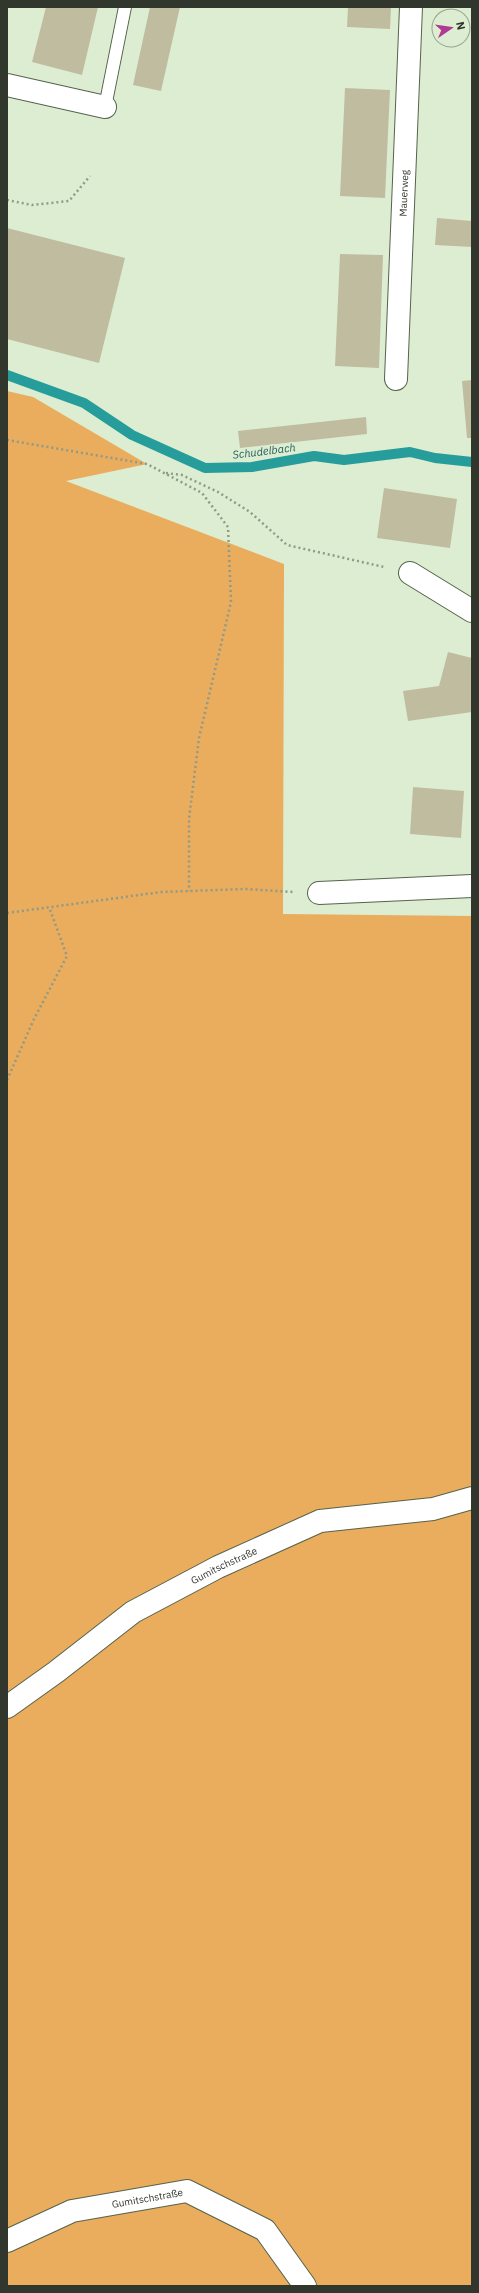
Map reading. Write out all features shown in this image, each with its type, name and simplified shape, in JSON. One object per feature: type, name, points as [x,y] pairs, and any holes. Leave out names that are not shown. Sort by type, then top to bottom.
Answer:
[{"type":"street","name":"Mauerweg","points":[[396,379],[411,7]]},
{"type":"street","points":[[7,85],[105,107]]},
{"type":"street","points":[[410,573],[472,611]]},
{"type":"street","points":[[319,893],[472,886]]},
{"type":"street","name":"Gumitschstraße","points":[[7,1706],[56,1672],[133,1612],[218,1567],[320,1521],[434,1509],[472,1498]]},
{"type":"street","name":"Gumitschstraße","points":[[7,2241],[72,2211],[187,2191],[265,2230],[305,2286]]},
{"type":"lane","points":[[105,107],[126,7]]},
{"type":"path","points":[[7,200],[32,205],[69,202],[90,176]]},
{"type":"path","points":[[7,440],[147,464],[202,493],[228,527],[231,602],[199,738],[189,819],[189,891]]},
{"type":"path","points":[[162,472],[182,475],[218,492],[250,512],[287,546],[410,573]]},
{"type":"path","points":[[7,913],[161,892],[246,889],[319,893]]},
{"type":"path","points":[[7,1080],[34,1019],[67,956],[50,907]]},
{"type":"shaded area","points":[[7,391],[33,397],[147,464],[66,481],[284,564],[283,914],[472,916],[472,2286],[7,2286]]},
{"type":"building","points":[[46,7],[98,7],[82,75],[32,62]]},
{"type":"building","points":[[150,7],[180,7],[161,91],[133,85]]},
{"type":"building","points":[[348,7],[391,7],[390,29],[347,27]]},
{"type":"building","points":[[345,88],[390,90],[385,198],[340,196]]},
{"type":"building","points":[[437,218],[472,221],[472,247],[435,245]]},
{"type":"building","points":[[7,228],[125,258],[99,363],[7,339]]},
{"type":"building","points":[[340,254],[383,255],[379,368],[335,366]]},
{"type":"building","points":[[472,380],[472,438],[467,438],[462,381]]},
{"type":"building","points":[[366,417],[367,434],[240,448],[238,431]]},
{"type":"building","points":[[384,488],[457,499],[450,548],[377,538]]},
{"type":"building","points":[[448,652],[472,658],[472,712],[408,721],[403,691],[439,686]]},
{"type":"building","points":[[413,787],[464,791],[461,838],[410,834]]},
{"type":"waterway","name":"Schudelbach","points":[[7,375],[84,403],[132,435],[205,468],[252,467],[314,456],[344,460],[410,452],[435,458],[472,462]]}]
